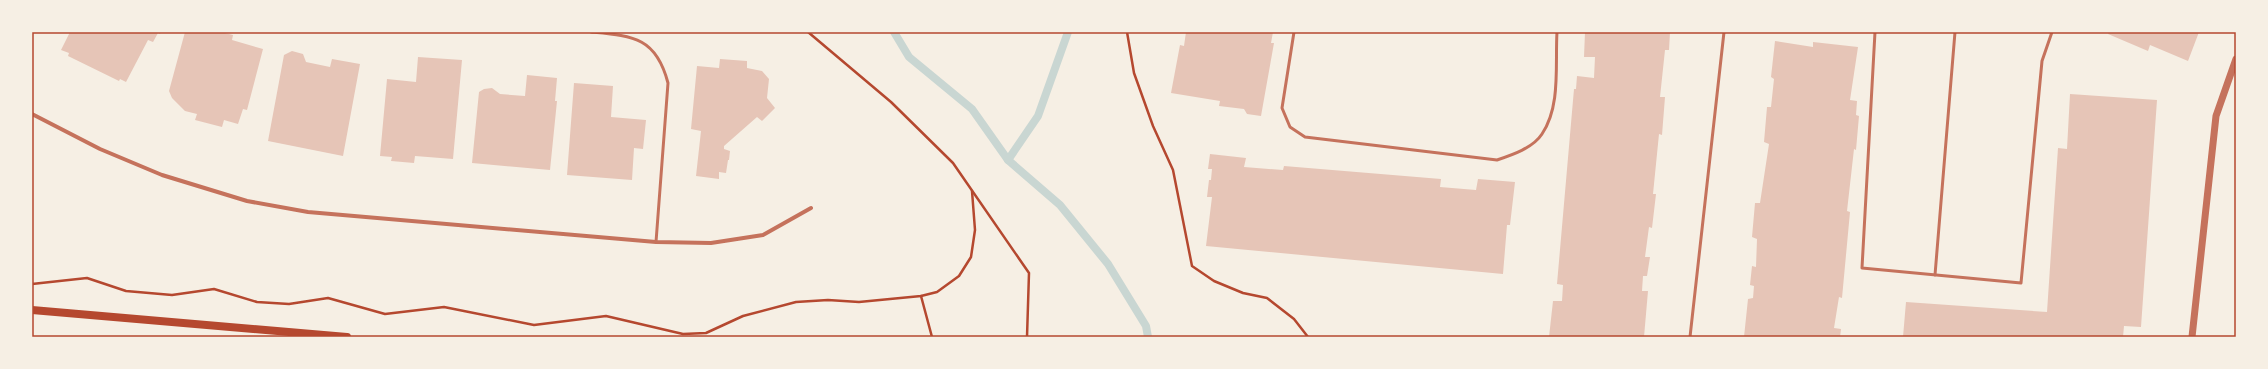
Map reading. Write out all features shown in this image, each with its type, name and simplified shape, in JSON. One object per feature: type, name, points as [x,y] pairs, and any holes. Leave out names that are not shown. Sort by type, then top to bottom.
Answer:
[{"type":"main road","points":[[32,310],[347,337]]},
{"type":"street","points":[[2192,337],[2216,116],[2236,59]]},
{"type":"street","points":[[32,114],[100,149],[162,175],[247,201],[308,212],[656,242],[711,242],[763,235],[811,208]]},
{"type":"lane","points":[[591,32],[621,34],[638,40],[653,50],[664,65],[668,83],[656,242]]},
{"type":"lane","points":[[1294,32],[1282,108],[1290,126],[1305,137],[1498,160],[1523,150],[1542,135],[1554,108],[1557,32]]},
{"type":"lane","points":[[1690,337],[1724,32]]},
{"type":"lane","points":[[1875,32],[1862,268],[2021,283],[2042,61],[2052,32]]},
{"type":"lane","points":[[1935,275],[1955,32]]},
{"type":"path","points":[[808,32],[891,102],[953,163],[1029,273],[1027,337]]},
{"type":"path","points":[[1127,32],[1134,73],[1153,126],[1173,170],[1192,266],[1214,282],[1243,293],[1267,298],[1294,319],[1308,337]]},
{"type":"path","points":[[32,284],[87,278],[126,291],[172,295],[214,289],[257,302],[289,304],[328,298],[385,314],[444,307],[534,325],[606,316],[682,334],[706,333],[743,316],[796,302],[828,300],[858,302],[921,296],[948,286],[959,276],[971,257],[975,230],[972,191]]},
{"type":"path","points":[[921,296],[932,337]]},
{"type":"building","points":[[70,32],[161,32],[160,34],[158,33],[153,42],[148,40],[126,82],[120,79],[119,81],[68,56],[69,53],[61,50]]},
{"type":"building","points":[[185,32],[221,32],[233,35],[232,40],[263,49],[247,110],[243,109],[238,124],[224,120],[222,127],[195,120],[197,114],[185,111],[172,98],[169,91]]},
{"type":"building","points":[[1186,32],[1273,32],[1271,43],[1274,43],[1261,116],[1247,114],[1244,109],[1219,106],[1220,101],[1171,93],[1180,45],[1184,46]]},
{"type":"building","points":[[1585,32],[1670,32],[1669,50],[1665,50],[1660,97],[1665,97],[1662,135],[1659,134],[1653,194],[1656,194],[1652,228],[1649,227],[1645,257],[1650,257],[1647,276],[1643,276],[1642,291],[1648,291],[1644,337],[1549,337],[1553,301],[1562,301],[1563,285],[1557,284],[1574,89],[1576,89],[1577,76],[1594,78],[1595,57],[1584,57]]},
{"type":"building","points":[[2109,32],[2199,32],[2188,61],[2150,45],[2148,51],[2108,34]]},
{"type":"building","points":[[1775,41],[1813,47],[1813,42],[1858,47],[1850,100],[1857,101],[1856,115],[1859,116],[1856,150],[1854,149],[1847,211],[1850,212],[1842,298],[1839,297],[1834,328],[1841,329],[1840,337],[1744,337],[1748,299],[1753,298],[1754,286],[1750,285],[1752,266],[1756,267],[1757,239],[1752,237],[1755,203],[1760,203],[1769,144],[1764,142],[1767,107],[1771,107],[1774,79],[1771,77]]},
{"type":"building","points":[[292,51],[303,54],[306,62],[330,67],[332,59],[360,64],[343,156],[268,141],[284,55]]},
{"type":"building","points":[[418,57],[462,60],[453,159],[415,156],[414,163],[391,161],[392,157],[380,156],[387,79],[416,82]]},
{"type":"building","points":[[720,59],[747,61],[747,68],[762,71],[769,79],[767,98],[775,108],[762,121],[757,117],[724,146],[724,149],[730,151],[729,160],[726,173],[719,172],[719,179],[696,176],[701,131],[691,129],[697,66],[719,68]]},
{"type":"building","points":[[527,75],[557,78],[555,101],[557,101],[550,170],[472,163],[479,92],[484,89],[492,88],[500,94],[525,96]]},
{"type":"building","points":[[574,83],[613,86],[611,117],[646,120],[643,149],[634,148],[632,180],[567,175]]},
{"type":"building","points":[[2070,94],[2157,100],[2141,327],[2124,326],[2123,337],[1903,337],[1906,302],[2047,312],[2058,148],[2067,149]]},
{"type":"building","points":[[1210,154],[1246,158],[1244,167],[1283,170],[1284,166],[1441,179],[1440,187],[1476,190],[1478,179],[1515,182],[1510,225],[1507,225],[1503,274],[1206,246],[1212,197],[1207,197],[1212,169],[1208,169]]},
{"type":"waterway","points":[[894,32],[909,57],[972,109],[1008,160],[1060,205],[1108,264],[1146,326],[1148,337]]},
{"type":"waterway","points":[[1008,160],[1038,116],[1068,32]]}]
